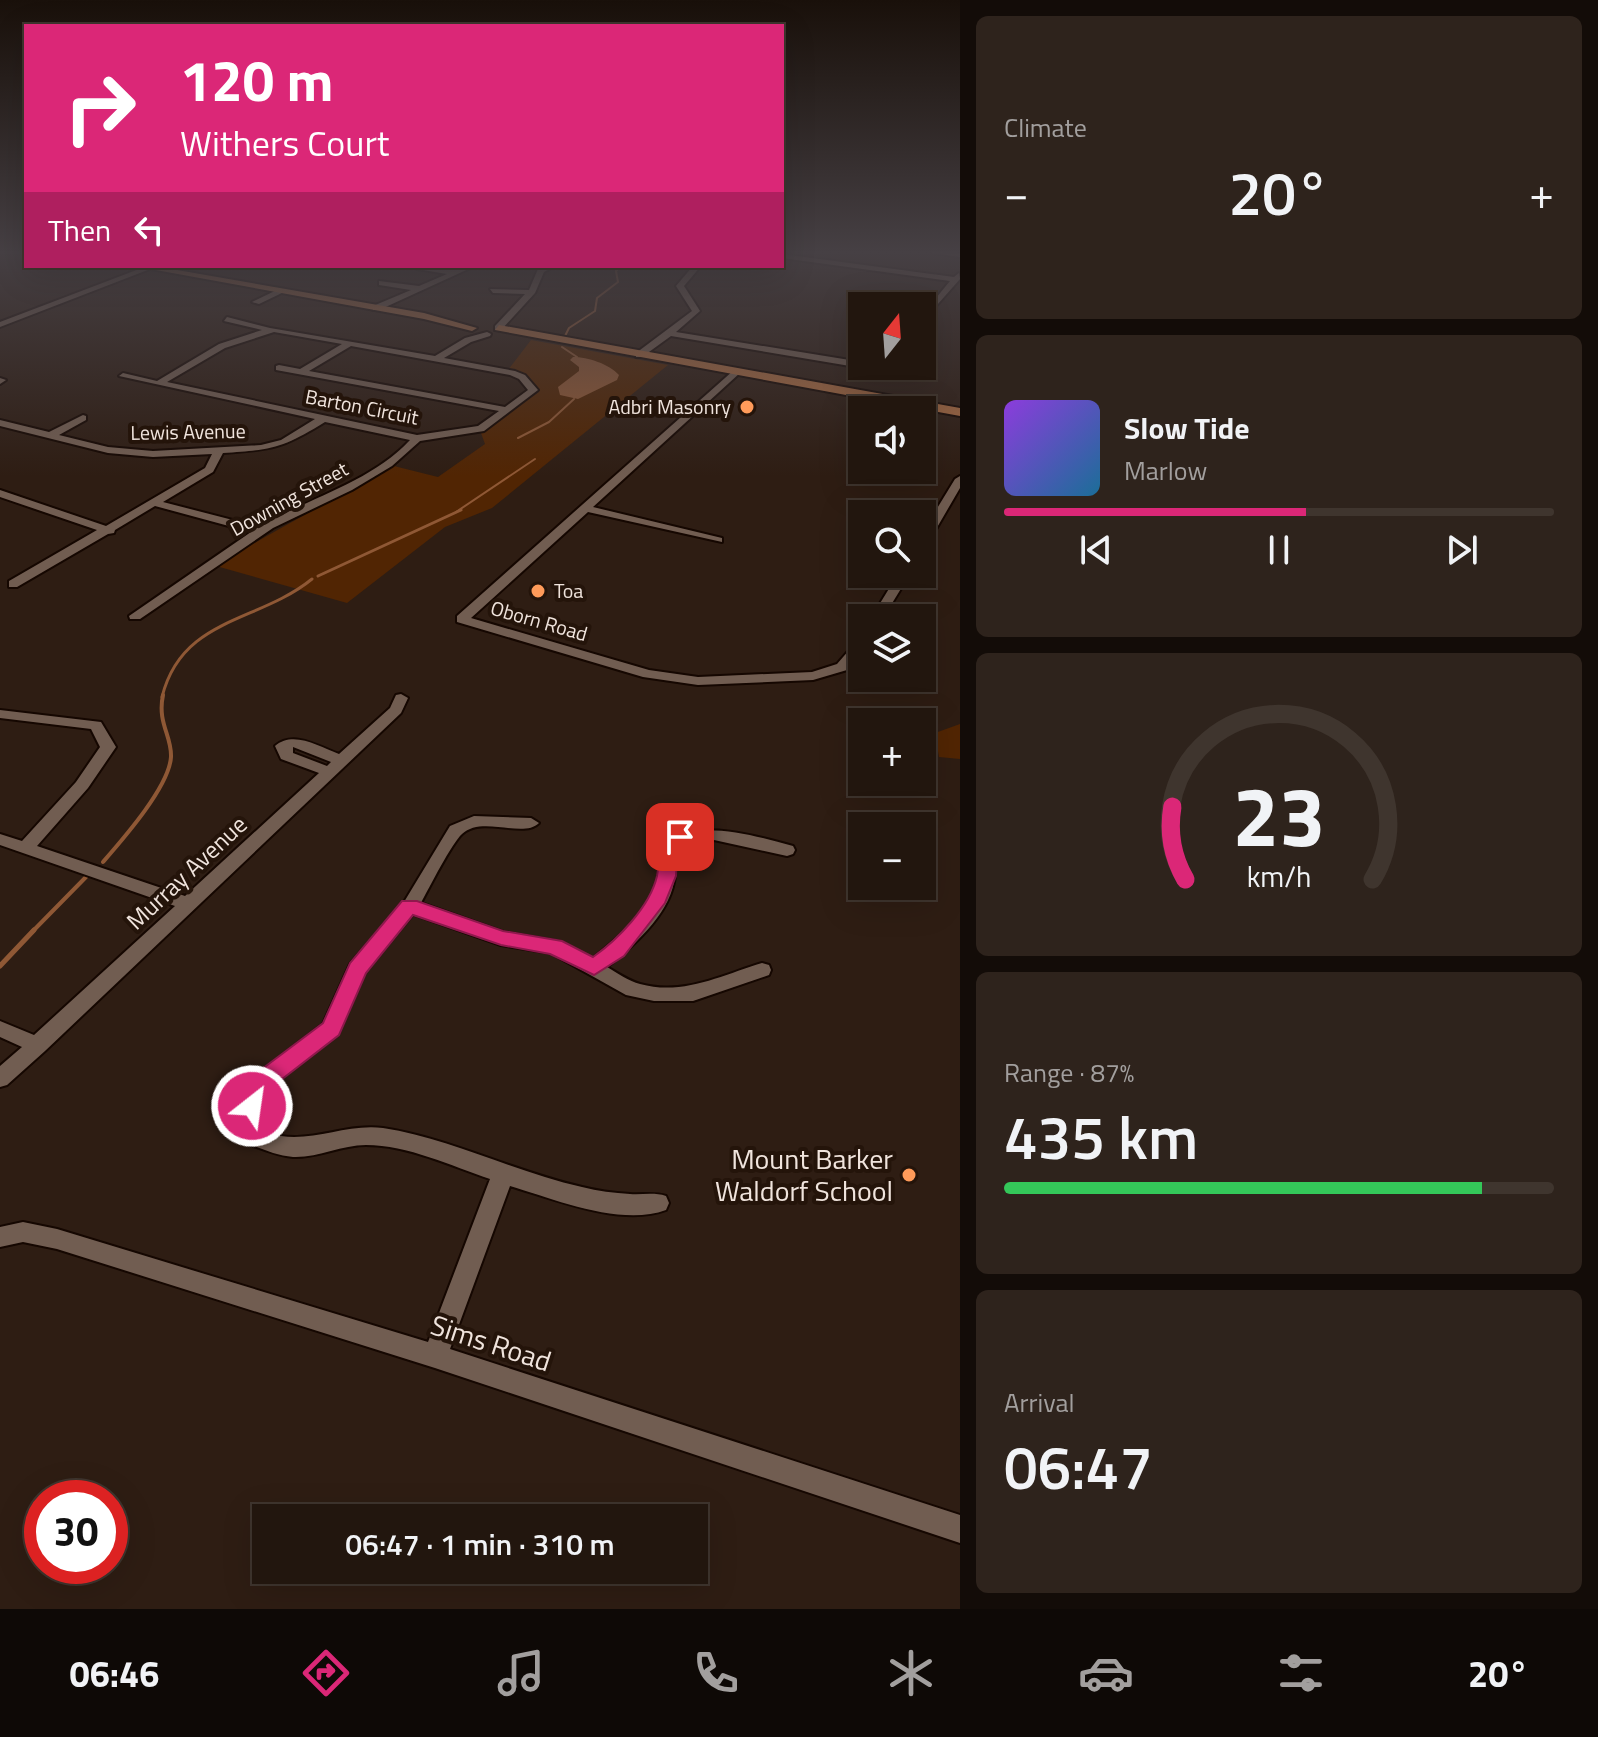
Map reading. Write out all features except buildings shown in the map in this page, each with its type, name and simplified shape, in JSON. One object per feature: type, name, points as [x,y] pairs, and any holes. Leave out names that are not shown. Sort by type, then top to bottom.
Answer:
[{"type":"main road","points":[[470,326],[960,412]]},
{"type":"street","name":"Barton Circuit","points":[[123,376],[161,382],[258,407],[417,438],[476,431],[533,391],[522,377],[255,326]]},
{"type":"street","points":[[436,359],[489,326]]},
{"type":"street","points":[[639,355],[677,326]]},
{"type":"street","points":[[161,382],[222,346],[267,329]]},
{"type":"street","points":[[669,333],[848,363]]},
{"type":"street","points":[[304,370],[350,343]]},
{"type":"street","points":[[279,368],[304,370],[508,410]]},
{"type":"street","name":"Oborn Road","points":[[737,372],[462,619],[648,674],[698,681],[813,676],[842,667],[848,660]]},
{"type":"street","points":[[49,436],[83,418]]},
{"type":"street","name":"Lewis Avenue","points":[[0,423],[122,451],[218,452],[285,442],[324,418]]},
{"type":"street","name":"Downing Street","points":[[135,616],[262,531],[331,498],[408,449],[417,438]]},
{"type":"street","points":[[13,584],[110,531],[209,470],[218,452]]},
{"type":"street","points":[[936,519],[960,479]]},
{"type":"street","points":[[0,493],[110,531]]},
{"type":"street","points":[[0,508],[17,500]]},
{"type":"street","points":[[155,503],[262,531]]},
{"type":"street","points":[[584,508],[718,540]]},
{"type":"street","name":"Murray Avenue","points":[[0,1079],[396,710],[401,698]]},
{"type":"street","points":[[0,714],[96,725],[108,747],[82,785],[26,847]]},
{"type":"street","points":[[531,823],[497,820],[464,824],[456,830],[410,906],[357,969],[331,1029],[262,1082],[252,1106],[256,1131],[259,1139],[294,1149],[367,1136],[390,1140],[609,1204],[658,1203]]},
{"type":"street","points":[[594,967],[617,951],[658,898],[664,888],[668,848],[672,840],[695,835],[756,842],[787,850]]},
{"type":"street","points":[[0,839],[189,904]]},
{"type":"street","points":[[410,906],[501,938],[555,947],[633,990],[671,996],[727,985],[762,970]]},
{"type":"street","points":[[0,1029],[38,1045]]},
{"type":"street","points":[[435,1356],[503,1174]]},
{"type":"street","name":"Sims Road","points":[[0,1237],[23,1232],[57,1239],[435,1356],[960,1529]]},
{"type":"shaded area","points":[[531,340],[668,365],[492,508],[445,527],[347,603],[216,566],[390,465],[438,477],[485,444],[481,433],[539,392],[526,375],[508,370]]},
{"type":"shaded area","points":[[573,357],[604,364],[619,375],[617,380],[578,399],[560,395],[558,387],[579,371],[579,367],[570,360]]},
{"type":"shaded area","points":[[960,724],[960,759],[939,757],[936,733]]},
{"type":"waterway","points":[[564,338],[572,326]]},
{"type":"waterway","points":[[562,347],[577,357]]},
{"type":"waterway","points":[[518,438],[549,422],[574,399]]},
{"type":"waterway","points":[[456,512],[535,459]]},
{"type":"waterway","points":[[318,576],[461,510]]},
{"type":"waterway","points":[[162,697],[172,671],[186,651],[204,636],[269,605],[312,579]]},
{"type":"waterway","points":[[103,862],[144,812],[168,769],[171,749],[163,721],[163,695]]},
{"type":"waterway","points":[[32,932],[86,877]]},
{"type":"waterway","points":[[0,966],[34,930]]},
{"type":"place","name":"Adbri Masonry","points":[[747,407]]},
{"type":"place","name":"Toa","points":[[538,591]]},
{"type":"place","name":"Mount Barker Waldorf School","points":[[909,1175]]},
{"type":"route","points":[[252,1106],[256,1092],[271,1073],[312,1047],[331,1029],[357,969],[410,906],[501,938],[555,947],[594,967],[617,951],[658,898],[664,888],[669,844],[680,837]]}]
